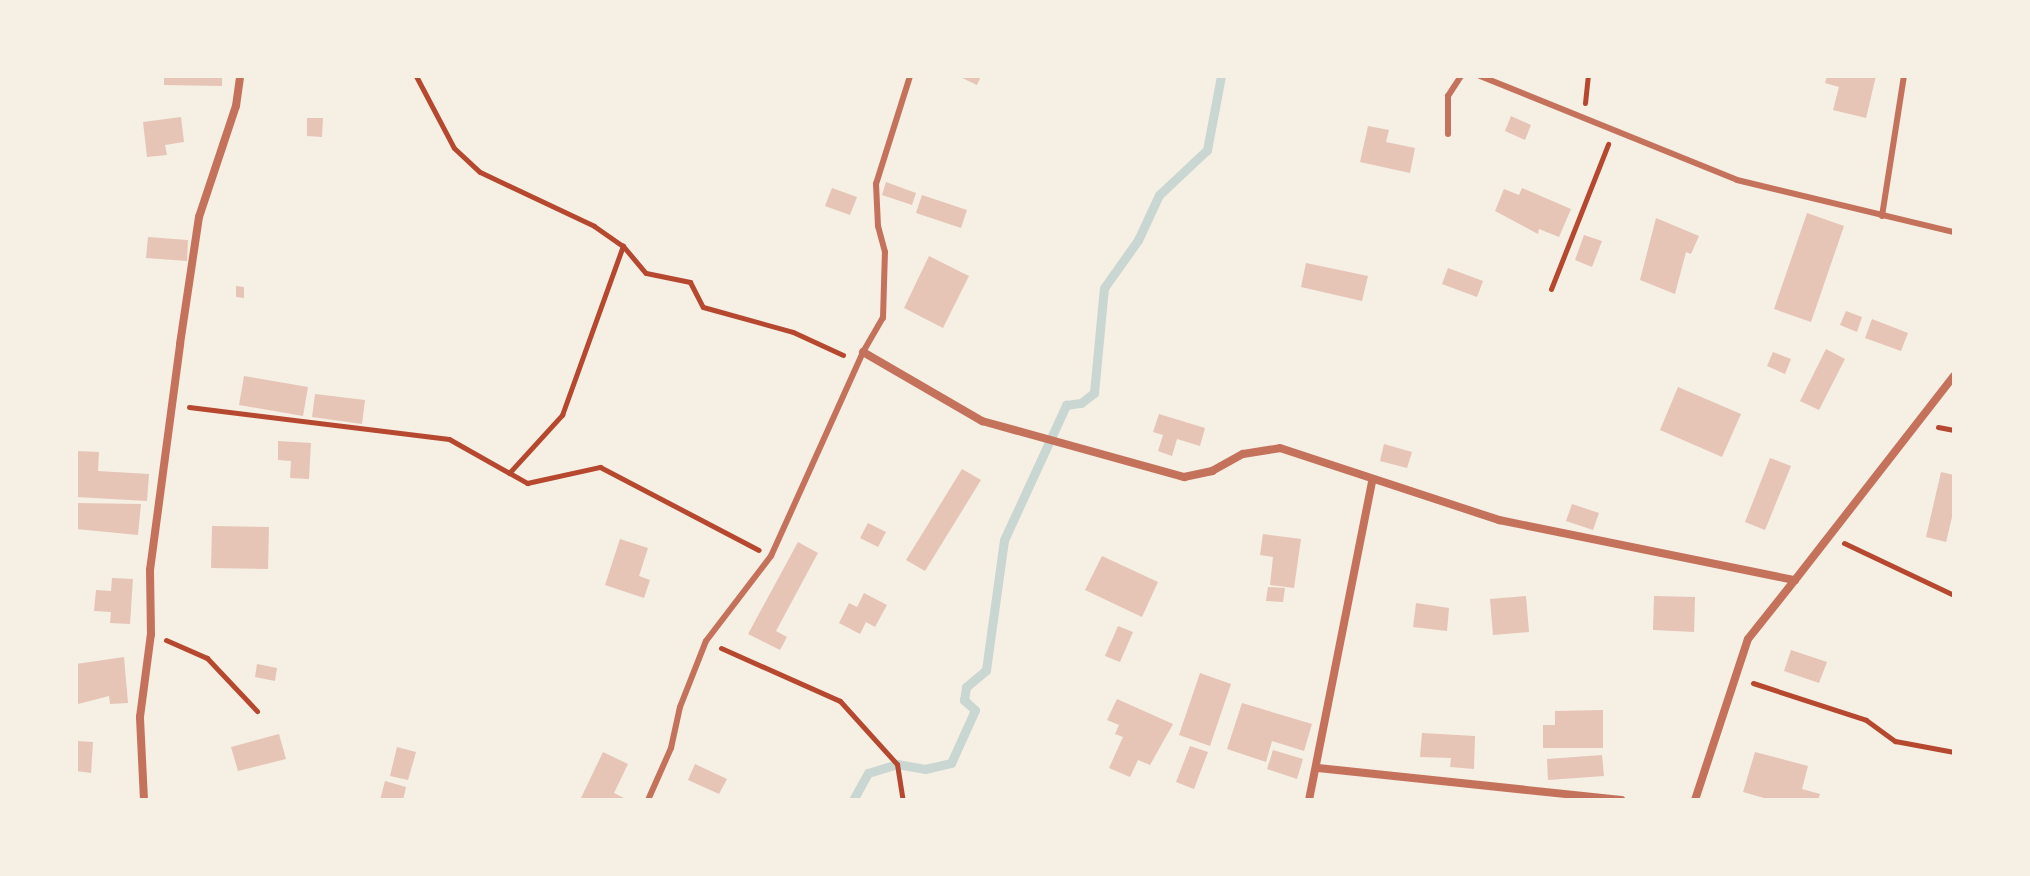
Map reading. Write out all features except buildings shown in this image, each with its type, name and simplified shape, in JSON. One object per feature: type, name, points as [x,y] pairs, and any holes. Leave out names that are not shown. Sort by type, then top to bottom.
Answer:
[{"type":"street","points":[[144,800],[140,717],[151,634],[150,570],[199,217],[236,106],[240,76]]},
{"type":"street","points":[[863,352],[982,421],[1184,477],[1212,471],[1243,454],[1280,448],[1372,481],[1499,520],[1795,580]]},
{"type":"street","points":[[1695,800],[1748,639],[1954,376]]},
{"type":"street","points":[[1309,800],[1318,768],[1372,481]]},
{"type":"street","points":[[1318,768],[1621,800]]},
{"type":"lane","points":[[648,800],[671,748],[680,707],[706,641],[771,556],[858,362],[883,318],[885,252],[876,184],[910,76]]},
{"type":"lane","points":[[1448,134],[1448,96],[1461,76]]},
{"type":"lane","points":[[1480,76],[1737,180],[1954,232]]},
{"type":"lane","points":[[1882,216],[1904,76]]},
{"type":"path","points":[[416,76],[454,148],[480,172],[594,226],[623,246],[646,273],[690,282],[703,307],[793,332],[858,362]]},
{"type":"path","points":[[1585,116],[1588,76]]},
{"type":"path","points":[[1551,289],[1614,128]]},
{"type":"path","points":[[509,473],[562,415],[623,246]]},
{"type":"path","points":[[172,405],[449,439],[527,483],[600,467],[771,556]]},
{"type":"path","points":[[1828,536],[1954,595]]},
{"type":"path","points":[[151,634],[207,658],[257,711]]},
{"type":"path","points":[[706,641],[840,701],[897,764],[903,800]]},
{"type":"path","points":[[1733,677],[1866,720],[1895,741],[1954,752]]},
{"type":"waterway","points":[[853,800],[868,773],[897,764],[925,769],[951,763],[975,710],[964,700],[966,687],[986,670],[1004,540],[1066,405],[1081,403],[1094,393],[1104,288],[1138,240],[1159,195],[1207,150],[1221,76]]}]
